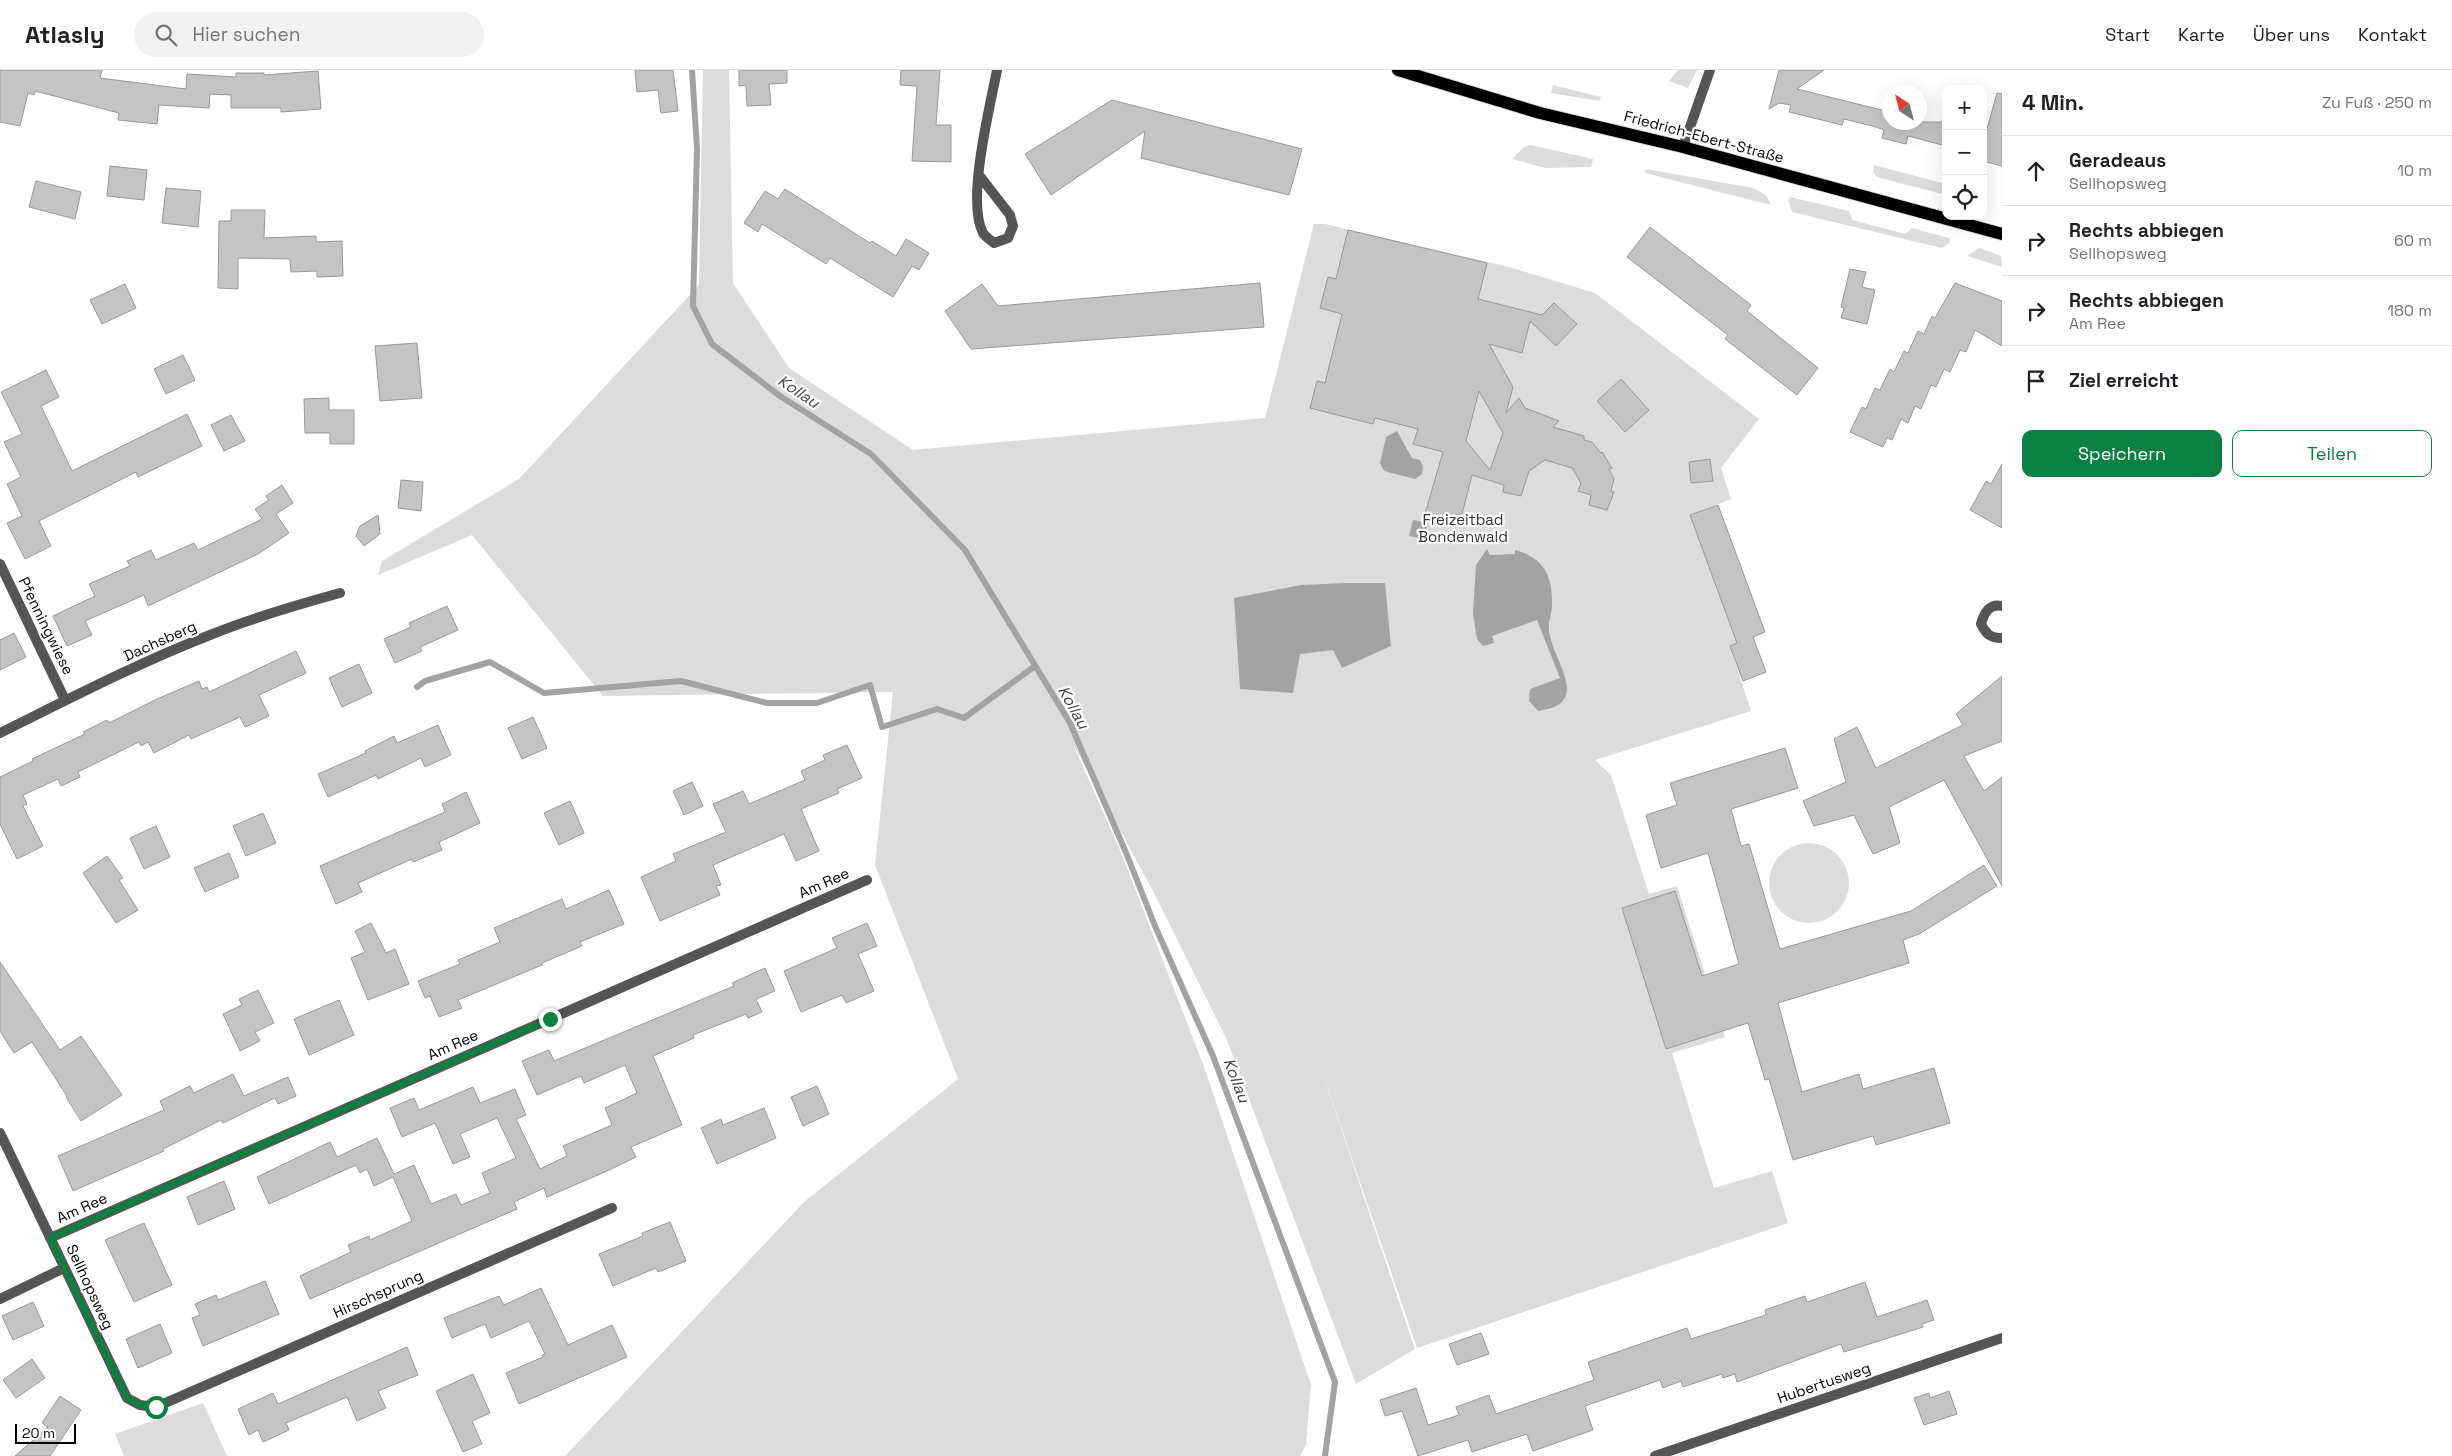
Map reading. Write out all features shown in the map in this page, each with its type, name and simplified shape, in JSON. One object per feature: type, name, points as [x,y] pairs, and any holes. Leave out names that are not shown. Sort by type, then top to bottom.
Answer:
[{"type":"main road","name":"Friedrich-Ebert-Straße","points":[[1398,70],[1540,113],[1684,147],[2002,234]]},
{"type":"street","points":[[979,175],[1010,215],[1013,226],[1008,238],[994,243],[983,235],[976,213],[979,175],[997,70]]},
{"type":"street","points":[[1684,147],[1710,70]]},
{"type":"street","name":"Pfenningwiese","points":[[0,564],[65,700]]},
{"type":"street","name":"Dachsberg","points":[[0,733],[65,700],[209,635],[280,610],[340,593]]},
{"type":"street","points":[[2002,606],[1997,605],[1989,608],[1983,614],[1981,624],[1987,634],[1994,638],[2002,638]]},
{"type":"street","name":"Am Ree","points":[[50,1238],[867,880]]},
{"type":"street","name":"Sellhopsweg","points":[[0,1133],[127,1398],[140,1405],[156,1407]]},
{"type":"street","name":"Hirschsprung","points":[[156,1407],[612,1208]]},
{"type":"street","points":[[0,1299],[64,1268]]},
{"type":"street","name":"Hubertusweg","points":[[1655,1456],[2002,1338]]},
{"type":"green space","name":"Freizeitbad Bondenwald","points":[[703,70],[729,70],[733,283],[789,368],[913,450],[1265,418],[1314,224],[1325,224],[1509,267],[1595,293],[1759,419],[1721,468],[1731,499],[1690,515],[1737,643],[1730,646],[1751,711],[1595,760],[1611,775],[1649,894],[1677,886],[1725,1037],[1672,1053],[1714,1188],[1772,1171],[1788,1223],[1417,1348],[1319,1063],[1415,1349],[1356,1384],[1227,1040],[1153,891],[1073,744],[1120,850],[1203,1064],[1311,1385],[1306,1445],[1300,1456],[565,1456],[804,1202],[958,1079],[875,865],[893,692],[603,696],[472,535],[378,575],[382,561],[519,479],[699,285]]},
{"type":"green space","points":[[1678,70],[1697,70],[1688,88],[1669,81]]},
{"type":"green space","points":[[1553,85],[1601,97],[1599,101],[1551,93]]},
{"type":"green space","points":[[1530,145],[1593,159],[1591,167],[1546,168],[1512,159],[1524,147]]},
{"type":"green space","points":[[1874,165],[1942,183],[1942,194],[1877,177],[1873,172]]},
{"type":"green space","points":[[1646,169],[1753,188],[1766,195],[1771,205],[1645,173]]},
{"type":"green space","points":[[1790,197],[1849,211],[1852,220],[1905,234],[1912,228],[1949,238],[1950,242],[1942,248],[1792,212],[1788,200]]},
{"type":"green space","points":[[1979,248],[2001,256],[2002,267],[1967,256]]},
{"type":"green space","points":[[1809,843],[1824,846],[1837,855],[1846,868],[1849,883],[1846,898],[1837,911],[1824,920],[1809,923],[1794,920],[1781,911],[1772,898],[1769,883],[1772,868],[1781,855],[1794,846]]},
{"type":"green space","points":[[203,1403],[227,1456],[124,1456],[115,1434]]},
{"type":"shaded area","points":[[1397,431],[1412,458],[1420,460],[1423,467],[1422,474],[1415,479],[1384,471],[1380,463],[1386,437]]},
{"type":"shaded area","points":[[1413,520],[1428,523],[1424,539],[1409,536]]},
{"type":"shaded area","points":[[1487,549],[1490,555],[1515,554],[1515,550],[1534,558],[1545,570],[1549,578],[1552,607],[1549,630],[1566,680],[1567,690],[1564,700],[1555,707],[1538,711],[1529,701],[1530,689],[1560,678],[1537,620],[1492,636],[1494,643],[1483,646],[1477,639],[1473,614],[1476,565]]},
{"type":"shaded area","points":[[1385,583],[1391,646],[1342,668],[1333,650],[1300,654],[1293,693],[1240,689],[1234,598],[1301,585]]},
{"type":"building","points":[[0,70],[102,70],[100,78],[186,89],[187,74],[236,77],[236,73],[264,73],[264,75],[318,71],[321,109],[281,112],[281,108],[231,108],[231,95],[210,94],[209,108],[159,105],[157,124],[118,120],[119,113],[35,91],[34,95],[28,93],[20,126],[0,122]]},
{"type":"building","points":[[635,70],[673,70],[678,111],[661,113],[658,90],[637,92]]},
{"type":"building","points":[[739,70],[787,70],[787,83],[769,84],[771,105],[747,106],[746,85],[739,86]]},
{"type":"building","points":[[901,70],[940,70],[936,125],[951,125],[951,162],[912,161],[917,86],[900,85]]},
{"type":"building","points":[[1779,70],[1824,70],[1797,89],[1882,110],[1882,129],[1844,119],[1842,125],[1789,112],[1791,105],[1779,103],[1769,109]]},
{"type":"building","points":[[1997,93],[2002,94],[2002,166],[1987,162],[1987,129]]},
{"type":"building","points":[[1112,100],[1302,149],[1289,195],[1141,158],[1145,131],[1051,195],[1025,154]]},
{"type":"building","points":[[1927,122],[1942,122],[1942,145],[1908,136],[1906,144],[1882,138],[1884,130],[1927,130]]},
{"type":"building","points":[[110,166],[147,170],[144,200],[107,196]]},
{"type":"building","points":[[36,181],[81,192],[75,219],[29,207]]},
{"type":"building","points":[[166,188],[201,191],[198,227],[162,223]]},
{"type":"building","points":[[785,189],[870,243],[872,241],[896,256],[906,239],[929,253],[919,270],[912,266],[893,297],[830,258],[826,264],[762,224],[758,232],[744,223],[765,191],[778,199]]},
{"type":"building","points":[[231,210],[265,210],[264,238],[316,236],[316,242],[342,241],[343,276],[317,277],[317,271],[291,272],[290,259],[238,258],[238,289],[218,288],[219,221],[231,221]]},
{"type":"building","points":[[1650,227],[1751,305],[1747,311],[1818,368],[1797,395],[1725,339],[1728,335],[1627,257]]},
{"type":"building","points":[[1348,230],[1487,263],[1478,299],[1542,315],[1554,303],[1577,324],[1556,346],[1530,321],[1522,353],[1489,344],[1513,387],[1506,413],[1519,398],[1525,408],[1559,421],[1553,427],[1584,436],[1584,440],[1592,442],[1602,452],[1612,468],[1609,469],[1614,479],[1611,491],[1614,492],[1607,510],[1589,505],[1591,495],[1578,491],[1581,483],[1572,468],[1545,460],[1529,471],[1521,496],[1503,492],[1504,485],[1472,475],[1462,514],[1455,515],[1453,522],[1425,514],[1443,452],[1413,444],[1418,429],[1375,418],[1373,424],[1310,408],[1317,381],[1325,383],[1342,314],[1320,308],[1328,277],[1336,279]],"holes":[[[1479,391],[1503,433],[1490,470],[1466,441]]]},
{"type":"building","points":[[1850,269],[1866,272],[1862,287],[1875,290],[1867,324],[1841,318],[1844,308],[1841,307]]},
{"type":"building","points":[[1260,283],[1264,327],[971,349],[945,311],[982,284],[998,306]]},
{"type":"building","points":[[1955,283],[2002,301],[2002,346],[1975,330],[1966,352],[1960,350],[1950,372],[1944,369],[1936,387],[1931,385],[1921,409],[1915,406],[1908,423],[1901,419],[1892,440],[1887,438],[1883,447],[1850,432],[1862,407],[1866,409],[1875,388],[1880,390],[1890,369],[1894,372],[1904,351],[1908,353],[1918,331],[1924,334],[1932,316],[1935,318]]},
{"type":"building","points":[[125,284],[136,308],[102,324],[90,300]]},
{"type":"building","points":[[417,343],[422,398],[380,401],[375,346]]},
{"type":"building","points":[[183,355],[195,380],[166,394],[154,369]]},
{"type":"building","points":[[46,370],[59,397],[41,406],[72,471],[187,414],[202,446],[138,477],[136,472],[39,521],[51,546],[25,559],[7,523],[22,516],[7,484],[21,477],[4,442],[22,434],[1,392]]},
{"type":"building","points":[[1621,379],[1649,410],[1625,432],[1597,401]]},
{"type":"building","points":[[329,398],[329,410],[354,410],[354,444],[330,444],[330,433],[305,433],[304,399]]},
{"type":"building","points":[[231,415],[245,441],[224,451],[211,425]]},
{"type":"building","points":[[1710,459],[1713,481],[1691,483],[1689,462]]},
{"type":"building","points":[[2002,464],[2002,528],[1970,510],[1986,481],[1991,484]]},
{"type":"building","points":[[401,480],[423,482],[421,511],[398,508]]},
{"type":"building","points":[[282,485],[293,503],[276,514],[289,533],[258,554],[148,606],[144,595],[85,621],[92,635],[67,646],[53,616],[95,596],[89,584],[130,566],[127,561],[151,550],[156,560],[194,543],[198,550],[262,519],[255,509],[269,500],[266,496]]},
{"type":"building","points":[[1718,505],[1765,632],[1753,637],[1766,672],[1743,681],[1730,646],[1737,643],[1690,515]]},
{"type":"building","points":[[378,515],[380,534],[364,546],[356,536],[360,526]]},
{"type":"building","points":[[447,606],[458,630],[420,647],[422,651],[395,663],[384,639],[411,627],[409,623]]},
{"type":"building","points":[[14,633],[26,657],[0,670],[0,640]]},
{"type":"building","points":[[296,651],[306,673],[259,695],[269,716],[245,727],[240,717],[191,739],[189,735],[154,753],[148,742],[141,746],[139,742],[78,772],[80,777],[61,786],[58,779],[23,795],[27,804],[23,806],[43,846],[17,859],[0,824],[0,777],[33,761],[32,759],[85,734],[83,732],[107,720],[109,723],[199,681],[202,689],[207,687],[209,692]]},
{"type":"building","points":[[359,664],[372,693],[342,707],[329,678]]},
{"type":"building","points":[[2002,676],[2002,741],[1964,756],[1984,791],[2002,777],[2002,886],[1944,780],[1889,807],[1900,843],[1873,854],[1854,815],[1814,826],[1803,801],[1846,782],[1834,739],[1857,727],[1876,768],[1963,725],[1956,714]]},
{"type":"building","points":[[533,717],[547,748],[522,759],[508,728]]},
{"type":"building","points":[[438,725],[451,755],[425,767],[421,758],[378,779],[376,775],[328,797],[318,774],[366,753],[365,751],[394,736],[397,743]]},
{"type":"building","points":[[847,745],[862,778],[837,789],[839,793],[801,809],[819,851],[796,861],[784,834],[713,865],[721,885],[716,886],[720,895],[660,921],[641,877],[676,861],[673,854],[726,832],[713,804],[743,791],[749,804],[805,780],[801,771],[825,760],[823,755]]},
{"type":"building","points":[[1785,748],[1798,788],[1731,809],[1741,846],[1749,844],[1780,949],[1911,911],[1984,865],[1997,886],[1919,934],[1903,940],[1909,963],[1778,1003],[1802,1092],[1859,1074],[1863,1089],[1934,1068],[1950,1123],[1876,1145],[1873,1136],[1793,1160],[1769,1079],[1765,1080],[1748,1023],[1666,1049],[1622,908],[1675,891],[1702,976],[1739,964],[1708,853],[1661,868],[1646,815],[1677,805],[1670,783]]},
{"type":"building","points":[[692,782],[703,806],[684,815],[673,791]]},
{"type":"building","points":[[466,792],[480,823],[439,842],[442,850],[413,862],[412,859],[358,883],[362,892],[336,904],[320,866],[445,812],[442,804]]},
{"type":"building","points":[[570,801],[584,833],[559,845],[544,813]]},
{"type":"building","points":[[263,813],[276,843],[246,856],[233,826]]},
{"type":"building","points":[[156,826],[170,857],[144,869],[130,838]]},
{"type":"building","points":[[229,853],[239,877],[205,892],[194,868]]},
{"type":"building","points":[[107,856],[123,878],[119,880],[138,910],[116,923],[83,873]]},
{"type":"building","points":[[609,890],[624,924],[580,942],[582,946],[542,963],[542,965],[458,1000],[462,1008],[439,1017],[430,996],[425,998],[418,981],[460,964],[458,960],[500,942],[494,928],[562,899],[566,909]]},
{"type":"building","points":[[371,923],[386,953],[395,949],[409,984],[368,1000],[351,958],[365,952],[355,931]]},
{"type":"building","points":[[867,923],[877,946],[858,954],[874,991],[846,1003],[842,995],[801,1012],[784,971],[837,948],[832,938]]},
{"type":"building","points":[[0,962],[60,1050],[81,1036],[122,1095],[81,1121],[32,1042],[14,1053],[0,1031]]},
{"type":"building","points":[[765,968],[775,991],[756,999],[762,1012],[748,1018],[746,1014],[693,1035],[694,1038],[653,1056],[682,1125],[631,1147],[636,1157],[607,1171],[547,1197],[544,1188],[514,1202],[517,1209],[310,1299],[300,1276],[351,1252],[348,1245],[369,1236],[370,1240],[412,1221],[393,1177],[374,1186],[367,1169],[360,1173],[356,1165],[269,1204],[257,1177],[330,1142],[337,1157],[377,1138],[394,1174],[414,1165],[431,1204],[456,1194],[461,1205],[490,1193],[482,1173],[516,1158],[497,1118],[460,1134],[470,1157],[453,1164],[435,1123],[402,1137],[390,1108],[414,1098],[419,1110],[473,1087],[480,1103],[515,1089],[526,1115],[516,1119],[540,1169],[567,1156],[563,1146],[612,1125],[605,1108],[637,1093],[625,1065],[584,1083],[581,1076],[537,1095],[522,1061],[549,1050],[554,1061],[734,986],[732,983]]},
{"type":"building","points":[[258,990],[274,1023],[255,1032],[260,1041],[240,1051],[223,1014],[242,1005],[239,999]]},
{"type":"building","points":[[339,1000],[354,1035],[309,1055],[294,1019]]},
{"type":"building","points":[[233,1074],[244,1096],[288,1077],[296,1096],[278,1104],[275,1098],[223,1123],[221,1120],[163,1149],[164,1151],[73,1191],[58,1156],[164,1110],[160,1101],[190,1086],[194,1093]]},
{"type":"building","points":[[817,1086],[829,1114],[803,1126],[791,1097]]},
{"type":"building","points":[[764,1108],[776,1138],[717,1164],[701,1128],[721,1119],[723,1125]]},
{"type":"building","points":[[224,1181],[235,1209],[198,1225],[187,1197]]},
{"type":"building","points":[[670,1222],[686,1261],[658,1272],[656,1268],[613,1286],[599,1254],[643,1236],[642,1233]]},
{"type":"building","points":[[144,1223],[172,1285],[134,1302],[105,1240]]},
{"type":"building","points":[[265,1281],[279,1314],[203,1346],[192,1318],[200,1315],[195,1304],[216,1295],[218,1300]]},
{"type":"building","points":[[1865,1282],[1877,1317],[1927,1300],[1934,1320],[1922,1324],[1923,1327],[1844,1352],[1841,1344],[1737,1382],[1735,1374],[1723,1378],[1722,1374],[1683,1387],[1681,1381],[1663,1388],[1660,1380],[1585,1406],[1593,1430],[1533,1451],[1527,1434],[1472,1452],[1468,1440],[1418,1456],[1402,1411],[1385,1416],[1380,1400],[1416,1388],[1428,1425],[1459,1415],[1456,1407],[1489,1395],[1496,1414],[1594,1380],[1588,1362],[1687,1328],[1691,1339],[1766,1315],[1765,1310],[1805,1296],[1807,1302]]},
{"type":"building","points":[[541,1288],[568,1345],[612,1325],[627,1357],[519,1404],[506,1373],[543,1357],[542,1355],[545,1354],[529,1321],[491,1338],[485,1324],[452,1338],[444,1318],[499,1296],[504,1305]]},
{"type":"building","points":[[33,1302],[44,1326],[13,1340],[2,1316]]},
{"type":"building","points":[[160,1324],[172,1353],[138,1368],[126,1339]]},
{"type":"building","points":[[1481,1333],[1489,1354],[1457,1365],[1449,1344]]},
{"type":"building","points":[[407,1347],[418,1375],[378,1391],[386,1408],[357,1421],[347,1397],[286,1423],[289,1430],[263,1442],[258,1430],[249,1435],[238,1409],[273,1393],[278,1404]]},
{"type":"building","points":[[32,1359],[45,1378],[16,1398],[3,1380]]},
{"type":"building","points":[[473,1374],[490,1413],[472,1421],[482,1444],[463,1452],[436,1391]]},
{"type":"building","points":[[1949,1391],[1957,1414],[1924,1425],[1914,1398],[1929,1393],[1930,1398]]},
{"type":"building","points":[[60,1396],[81,1410],[50,1456],[15,1456],[48,1427],[42,1423]]},
{"type":"waterway","name":"Kollau","points":[[692,70],[697,149],[693,306],[712,344],[780,396],[871,454],[965,550],[1070,723],[1127,855],[1155,926],[1213,1056],[1335,1382],[1325,1456]]},
{"type":"waterway","points":[[417,687],[425,681],[490,662],[544,693],[681,681],[767,703],[817,703],[870,685],[882,727],[937,709],[964,718],[1035,666]]},
{"type":"route","points":[[156,1407],[140,1405],[127,1398],[50,1238],[550,1019]]}]
